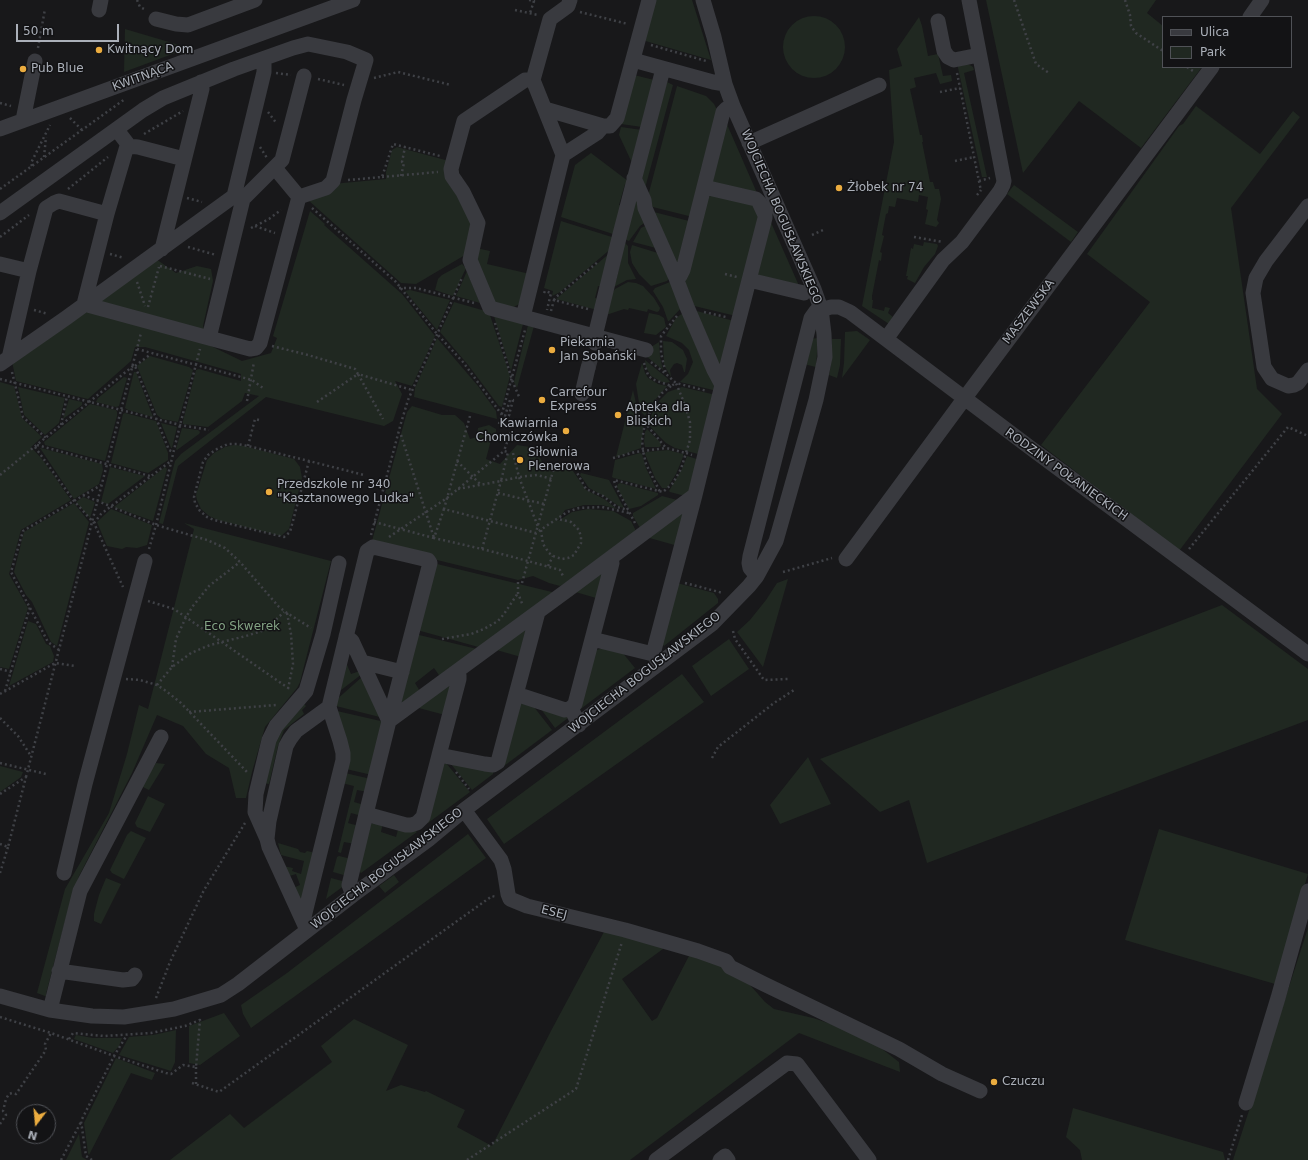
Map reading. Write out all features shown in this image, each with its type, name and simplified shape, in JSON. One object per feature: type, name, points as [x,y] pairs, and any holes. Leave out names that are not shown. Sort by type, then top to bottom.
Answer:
[{"type":"street","points":[[156,18],[176,24],[188,25],[256,0]]},
{"type":"street","name":"KWITNĄCA","points":[[0,129],[353,0]]},
{"type":"street","points":[[545,109],[603,126],[610,126],[617,118],[649,0]]},
{"type":"street","name":"WOJCIECHA BOGUSŁAWSKIEGO","points":[[0,996],[32,999],[50,1010],[92,1016],[124,1017],[174,1009],[221,995],[238,984],[305,926],[353,895],[428,840],[464,810],[579,725],[657,658],[712,624],[757,576],[776,541],[816,400],[825,357],[824,334],[821,309],[809,278],[768,205],[749,143],[725,84],[714,37],[703,0]]},
{"type":"street","points":[[889,334],[943,260],[962,242],[988,208],[1000,191],[1004,181],[969,0]]},
{"type":"street","points":[[1251,16],[1262,0]]},
{"type":"street","points":[[526,318],[563,155],[533,80],[550,18],[567,4]]},
{"type":"street","points":[[938,21],[945,54],[954,60],[979,55]]},
{"type":"street","points":[[0,213],[143,110],[163,98],[234,69],[308,44],[347,52],[366,60],[333,181],[326,188],[299,197]]},
{"type":"street","points":[[225,47],[234,69]]},
{"type":"street","points":[[209,338],[238,220],[238,197],[250,131],[264,72],[264,59]]},
{"type":"street","points":[[633,60],[725,84]]},
{"type":"street","points":[[23,120],[35,61]]},
{"type":"street","name":"MASZEWSKA","points":[[846,559],[1211,68]]},
{"type":"street","points":[[595,339],[600,312],[663,69]]},
{"type":"street","points":[[4,361],[220,207],[238,197],[275,168],[282,160],[304,76]]},
{"type":"street","points":[[533,80],[525,80],[464,121],[452,165],[452,176],[463,192],[478,223],[470,260],[490,308],[647,356]]},
{"type":"street","points":[[166,246],[175,195],[202,89],[201,82]]},
{"type":"street","points":[[749,143],[879,85]]},
{"type":"street","points":[[676,278],[680,276],[683,270],[723,112],[733,106]]},
{"type":"street","points":[[563,155],[596,133],[603,126]]},
{"type":"street","points":[[117,130],[127,145],[184,159]]},
{"type":"street","points":[[84,304],[107,214],[127,145]]},
{"type":"street","points":[[275,168],[299,197]]},
{"type":"street","points":[[634,178],[644,200],[645,208],[687,307],[722,385]]},
{"type":"street","points":[[37,187],[50,203]]},
{"type":"street","points":[[592,639],[657,658],[674,580],[768,205],[759,202],[756,199],[704,187]]},
{"type":"street","points":[[84,304],[250,349],[258,345],[299,197]]},
{"type":"street","points":[[4,361],[46,208],[50,203],[58,201],[107,214]]},
{"type":"street","points":[[1308,206],[1266,261],[1256,278],[1253,293],[1264,367],[1272,379],[1288,386],[1294,385],[1298,383],[1308,370]]},
{"type":"street","points":[[943,260],[949,240]]},
{"type":"street","points":[[0,264],[29,271]]},
{"type":"street","points":[[749,280],[804,293]]},
{"type":"street","name":"RODZINY POŁANIECKICH","points":[[821,309],[840,307],[889,334],[964,399],[1308,654]]},
{"type":"street","points":[[757,576],[750,568],[749,563],[752,548],[811,318],[816,311],[821,309]]},
{"type":"street","points":[[582,394],[588,368]]},
{"type":"street","points":[[389,721],[695,495]]},
{"type":"street","points":[[305,926],[343,760],[340,740],[329,707],[367,551],[372,547],[428,560],[430,563],[389,721],[349,885],[353,895]]},
{"type":"street","points":[[516,694],[565,710],[571,708],[575,704],[612,564],[610,559]]},
{"type":"street","points":[[64,873],[85,784],[145,561]]},
{"type":"street","points":[[305,926],[257,818],[255,804],[259,782],[272,734],[276,726],[306,691],[323,634],[339,563]]},
{"type":"street","points":[[444,756],[493,765],[498,762],[516,694],[534,615]]},
{"type":"street","points":[[346,636],[352,641],[389,721]]},
{"type":"street","points":[[362,662],[402,672]]},
{"type":"street","points":[[366,814],[406,825],[411,825],[423,817],[444,756],[458,679],[456,672]]},
{"type":"street","points":[[267,839],[269,821],[286,746],[296,731],[329,707]]},
{"type":"street","points":[[571,708],[579,725]]},
{"type":"street","points":[[50,1010],[80,891],[161,737]]},
{"type":"street","points":[[496,763],[506,779]]},
{"type":"street","points":[[464,810],[501,860],[510,899]]},
{"type":"street","points":[[417,822],[428,840]]},
{"type":"street","points":[[1246,1103],[1278,998],[1308,891]]},
{"type":"street","name":"ESEJ","points":[[510,899],[527,906],[625,930],[698,951],[726,961],[730,967],[899,1049],[942,1074],[980,1090]]},
{"type":"street","points":[[60,971],[124,980],[132,979],[135,975]]},
{"type":"street","points":[[656,1160],[787,1063],[797,1064],[869,1160]]},
{"type":"street","points":[[720,1160],[725,1156],[728,1160]]},
{"type":"path","points":[[529,0],[534,1],[530,13]]},
{"type":"path","points":[[1014,0],[1036,64],[1041,69],[1049,73]]},
{"type":"path","points":[[1125,0],[1132,26],[1136,33],[1162,50]]},
{"type":"path","points":[[567,4],[706,61]]},
{"type":"path","points":[[35,61],[44,9]]},
{"type":"path","points":[[515,10],[550,18]]},
{"type":"path","points":[[954,60],[983,200],[988,208]]},
{"type":"path","points":[[304,76],[341,85],[360,82],[398,72],[451,85]]},
{"type":"path","points":[[940,92],[960,88]]},
{"type":"path","points":[[0,189],[128,96]]},
{"type":"path","points":[[258,99],[287,137]]},
{"type":"path","points":[[0,237],[57,198],[127,145],[198,101]]},
{"type":"path","points":[[66,115],[82,130]]},
{"type":"path","points":[[32,166],[31,163],[53,119]]},
{"type":"path","points":[[250,131],[275,168]]},
{"type":"path","points":[[44,157],[46,134]]},
{"type":"path","points":[[382,178],[393,144],[452,165]]},
{"type":"path","points":[[401,176],[405,147]]},
{"type":"path","points":[[955,161],[974,157]]},
{"type":"path","points":[[333,181],[401,176],[452,165]]},
{"type":"path","points":[[175,195],[220,207]]},
{"type":"path","points":[[234,235],[269,219],[299,197],[396,282],[437,334],[463,362],[502,415]]},
{"type":"path","points":[[238,220],[278,234],[288,240]]},
{"type":"path","points":[[812,235],[823,230]]},
{"type":"path","points":[[914,237],[949,240]]},
{"type":"path","points":[[600,312],[554,300],[617,245]]},
{"type":"path","points":[[0,873],[93,522],[101,484],[134,366],[144,321],[166,246],[228,258]]},
{"type":"path","points":[[470,260],[412,390],[400,423],[374,522],[560,570],[569,589]]},
{"type":"path","points":[[160,266],[222,282]]},
{"type":"path","points":[[400,288],[416,288],[490,308],[512,380],[520,399]]},
{"type":"path","points":[[544,295],[545,291],[551,293],[549,304]]},
{"type":"path","points":[[20,307],[66,318]]},
{"type":"path","points":[[666,374],[661,353],[661,336],[675,317],[687,307],[738,320]]},
{"type":"path","points":[[499,424],[512,380],[526,318]]},
{"type":"path","points":[[247,401],[258,345],[308,355],[355,369],[383,419]]},
{"type":"path","points":[[138,349],[195,366],[252,380],[263,388]]},
{"type":"path","points":[[0,475],[89,402],[151,354]]},
{"type":"path","points":[[642,535],[615,486],[614,480],[663,492],[673,484],[681,469],[690,440],[690,422],[686,405],[676,383],[647,356],[644,367],[648,375],[659,383],[671,386]]},
{"type":"path","points":[[4,361],[15,382],[23,417],[46,438]]},
{"type":"path","points":[[134,366],[158,420],[169,450],[173,452]]},
{"type":"path","points":[[145,561],[156,525],[195,366]]},
{"type":"path","points":[[358,374],[412,390]]},
{"type":"path","points":[[317,402],[358,374]]},
{"type":"path","points":[[0,379],[158,420],[209,430]]},
{"type":"path","points":[[660,492],[646,464],[643,451],[642,440],[647,416],[662,393],[676,383],[703,390]]},
{"type":"path","points":[[60,426],[67,396]]},
{"type":"path","points":[[502,415],[506,416],[510,400],[513,400],[509,415],[511,416]]},
{"type":"path","points":[[434,538],[444,509],[470,416]]},
{"type":"path","points":[[248,446],[255,419],[259,420]]},
{"type":"path","points":[[645,423],[666,448]]},
{"type":"path","points":[[1181,559],[1288,427],[1308,436]]},
{"type":"path","points":[[372,547],[401,530],[447,498],[504,451],[511,431]]},
{"type":"path","points":[[401,435],[434,538]]},
{"type":"path","points":[[309,461],[290,532],[284,537],[214,520],[200,511],[195,503],[194,497],[203,462],[212,452],[228,444],[248,446],[309,461],[364,475]]},
{"type":"path","points":[[36,446],[150,476]]},
{"type":"path","points":[[36,446],[74,501],[93,522],[126,594],[135,598],[174,608],[301,697]]},
{"type":"path","points":[[613,458],[635,452],[666,448],[686,453]]},
{"type":"path","points":[[482,550],[508,452],[504,451]]},
{"type":"path","points":[[513,453],[519,476],[538,527]]},
{"type":"path","points":[[93,522],[101,514],[171,460]]},
{"type":"path","points":[[457,461],[480,485]]},
{"type":"path","points":[[522,583],[556,464]]},
{"type":"path","points":[[576,469],[586,488],[603,496],[617,507],[629,512]]},
{"type":"path","points":[[457,489],[519,476],[537,475],[552,479]]},
{"type":"path","points":[[59,650],[48,642],[11,572],[22,531],[101,484]]},
{"type":"path","points":[[498,493],[544,504]]},
{"type":"path","points":[[83,496],[156,525],[216,543],[233,554],[286,613],[323,634]]},
{"type":"path","points":[[536,533],[567,512],[579,508],[590,507],[629,512]]},
{"type":"path","points":[[444,509],[536,533]]},
{"type":"path","points":[[540,530],[543,544],[552,556],[562,559],[574,555],[580,544],[581,536],[579,530],[571,522],[557,519]]},
{"type":"path","points":[[783,572],[839,556],[856,546]]},
{"type":"path","points":[[548,566],[552,556]]},
{"type":"path","points":[[172,667],[174,646],[186,617],[196,600],[209,586],[240,562]]},
{"type":"path","points":[[674,580],[738,597]]},
{"type":"path","points":[[518,582],[518,593],[523,607],[534,615]]},
{"type":"path","points":[[442,638],[471,634],[498,621],[518,593]]},
{"type":"path","points":[[5,691],[30,607]]},
{"type":"path","points":[[157,685],[172,667],[191,653],[222,642],[265,630],[286,613]]},
{"type":"path","points":[[286,613],[291,634],[293,664],[287,693]]},
{"type":"path","points":[[733,632],[735,639],[764,680],[788,680]]},
{"type":"path","points":[[0,694],[55,663],[75,666]]},
{"type":"path","points":[[0,669],[11,672]]},
{"type":"path","points":[[113,677],[140,680],[157,685],[166,691],[259,782]]},
{"type":"path","points":[[712,758],[718,747],[774,703],[794,690]]},
{"type":"path","points":[[188,712],[282,704]]},
{"type":"path","points":[[0,718],[18,736],[31,757]]},
{"type":"path","points":[[444,756],[472,793]]},
{"type":"path","points":[[0,763],[46,774]]},
{"type":"path","points":[[0,794],[26,777]]},
{"type":"path","points":[[160,1001],[154,1002],[170,962],[204,890],[244,824],[257,818]]},
{"type":"path","points":[[0,844],[8,847]]},
{"type":"path","points":[[192,1083],[219,1092],[492,896],[510,899]]},
{"type":"path","points":[[468,1160],[576,1089],[625,930]]},
{"type":"path","points":[[0,1017],[69,1039],[166,1073],[171,1074],[183,1065],[196,1067]]},
{"type":"path","points":[[69,1039],[73,1033],[104,1036],[151,1034],[185,1026],[200,1020],[196,1085]]},
{"type":"path","points":[[0,1124],[6,1115],[4,1111],[6,1099],[9,1094],[16,1094],[46,1050],[45,1044],[51,1033]]},
{"type":"path","points":[[61,1160],[114,1056],[127,1035]]},
{"type":"path","points":[[1228,1160],[1246,1103]]},
{"type":"path","points":[[81,1121],[86,1156],[92,1160]]},
{"type":"green space","points":[[653,0],[692,0],[711,60],[642,40]]},
{"type":"green space","points":[[986,0],[1156,0],[1147,13],[1162,25],[1162,68],[1201,68],[1141,148],[1079,101],[1023,173]]},
{"type":"green space","points":[[814,16],[826,18],[836,25],[843,35],[845,47],[843,59],[836,69],[826,76],[814,78],[802,76],[792,69],[785,59],[783,47],[785,35],[792,25],[802,18]]},
{"type":"green space","points":[[919,17],[928,56],[938,54],[943,76],[951,75],[952,81],[940,84],[936,73],[914,78],[916,87],[910,89],[920,135],[922,135],[930,182],[933,182],[935,189],[939,189],[941,199],[937,220],[939,223],[936,227],[925,224],[928,210],[926,209],[928,197],[919,195],[918,202],[897,198],[895,207],[889,206],[882,235],[884,236],[880,252],[882,253],[881,261],[879,260],[872,296],[872,308],[884,311],[885,307],[890,308],[888,313],[893,317],[889,324],[862,306],[894,142],[889,70],[902,66],[897,49]]},
{"type":"green space","points":[[125,29],[186,47],[186,49],[124,72]]},
{"type":"green space","points":[[968,64],[973,67],[974,70],[964,73],[987,177],[982,177],[958,68],[958,66]]},
{"type":"green space","points":[[634,75],[654,80],[642,127],[621,124]]},
{"type":"green space","points":[[667,82],[673,85],[644,192],[638,179]]},
{"type":"green space","points":[[677,86],[706,96],[714,104],[718,112],[693,217],[649,206],[647,200]]},
{"type":"green space","points":[[1196,106],[1260,154],[1293,111],[1300,117],[1231,208],[1257,389],[1282,414],[1179,551],[1041,445],[1150,302],[1087,254],[1179,126],[1183,124]]},
{"type":"green space","points":[[726,122],[757,193],[710,182]]},
{"type":"green space","points":[[621,127],[642,130],[633,165],[619,135]]},
{"type":"green space","points":[[397,147],[449,161],[475,223],[465,255],[416,284],[401,283],[308,200],[332,184],[386,179],[386,172],[392,150]]},
{"type":"green space","points":[[591,153],[628,181],[628,183],[625,184],[619,205],[623,206],[616,235],[561,217],[575,165]]},
{"type":"green space","points":[[1014,185],[1078,232],[1071,242],[1007,194]]},
{"type":"green space","points":[[714,195],[755,204],[761,217],[736,316],[690,305],[683,288],[708,197]]},
{"type":"green space","points":[[636,199],[647,221],[640,226],[629,241],[624,239]]},
{"type":"green space","points":[[310,211],[402,294],[435,336],[412,386],[395,381],[402,394],[393,421],[384,426],[266,397],[178,466],[163,524],[159,523],[175,461],[181,454],[259,396],[245,393],[242,401],[208,427],[183,424],[196,370],[199,369],[241,381],[241,374],[145,347],[135,347],[131,361],[88,399],[16,381],[12,361],[156,259],[176,273],[197,266],[211,269],[213,281],[203,326],[211,346],[242,361],[271,353],[277,338],[273,336]]},
{"type":"green space","points":[[650,211],[693,222],[677,264]]},
{"type":"green space","points":[[769,218],[800,288],[754,276]]},
{"type":"green space","points":[[561,221],[615,238],[613,247],[560,292],[552,296],[553,291],[544,288]]},
{"type":"green space","points":[[649,224],[656,248],[633,242],[641,228]]},
{"type":"green space","points":[[924,242],[937,244],[938,246],[935,254],[924,267],[915,283],[907,279],[908,276],[906,276],[911,248],[913,249],[914,244],[923,246]]},
{"type":"green space","points":[[625,243],[628,246],[628,263],[636,279],[627,280],[612,288],[616,281],[621,260],[619,258]]},
{"type":"green space","points":[[632,245],[661,254],[670,277],[667,281],[651,286],[639,274],[632,263],[630,252]]},
{"type":"green space","points":[[476,248],[490,251],[487,264],[530,274],[519,304],[514,307],[494,305],[474,256]]},
{"type":"green space","points":[[611,252],[603,287],[598,286],[595,298],[600,299],[597,310],[556,299]]},
{"type":"green space","points":[[462,264],[466,268],[453,296],[435,290],[438,279],[442,275]]},
{"type":"green space","points":[[467,271],[480,303],[456,296]]},
{"type":"green space","points":[[628,282],[643,286],[654,298],[660,308],[659,311],[657,312],[648,309],[647,312],[629,308],[628,310],[624,309],[603,316],[608,299],[615,289]]},
{"type":"green space","points":[[670,282],[682,307],[668,321],[663,307],[653,291],[655,288]]},
{"type":"green space","points":[[410,290],[450,300],[437,330],[405,291]]},
{"type":"green space","points":[[454,302],[489,312],[510,376],[502,407],[499,406],[469,366],[440,332]]},
{"type":"green space","points":[[693,310],[734,321],[724,364],[719,365]]},
{"type":"green space","points":[[493,313],[523,324],[511,371]]},
{"type":"green space","points":[[649,313],[659,315],[664,318],[666,327],[656,335],[644,333]]},
{"type":"green space","points":[[683,313],[717,391],[680,382],[688,374],[693,362],[689,350],[682,343],[666,336],[676,318]]},
{"type":"green space","points":[[528,325],[534,326],[517,388],[514,382]]},
{"type":"green space","points":[[857,331],[870,340],[842,378],[845,332]]},
{"type":"green space","points":[[437,338],[478,386],[496,411],[497,419],[414,397],[415,388]]},
{"type":"green space","points":[[818,338],[816,367],[804,364],[810,339]]},
{"type":"green space","points":[[832,339],[841,339],[840,365],[837,378],[829,375]]},
{"type":"green space","points":[[663,341],[672,342],[683,350],[687,359],[685,372],[682,365],[677,363],[674,364],[670,370],[671,377],[664,365]]},
{"type":"green space","points":[[659,342],[663,370],[646,356],[651,347]]},
{"type":"green space","points":[[150,356],[189,367],[193,370],[178,422],[162,419],[157,415],[137,366]]},
{"type":"green space","points":[[645,360],[670,382],[664,383],[651,376],[646,367]]},
{"type":"green space","points":[[642,363],[648,378],[658,384],[667,386],[650,406],[645,416],[642,413],[639,403],[636,384]]},
{"type":"green space","points":[[134,372],[136,372],[153,417],[125,408]]},
{"type":"green space","points":[[124,377],[127,378],[119,406],[116,407],[96,402],[98,398]]},
{"type":"green space","points":[[0,382],[14,386],[22,418],[42,437],[31,447],[42,459],[71,500],[21,530],[9,574],[28,608],[9,669],[0,667]]},
{"type":"green space","points":[[18,387],[65,398],[59,423],[45,435],[24,415]]},
{"type":"green space","points":[[682,387],[716,395],[702,455],[675,448],[666,443],[648,424],[654,409],[660,400],[668,392]]},
{"type":"green space","points":[[633,390],[638,412],[644,423],[641,448],[616,457]]},
{"type":"green space","points":[[69,399],[82,402],[82,405],[63,419]]},
{"type":"green space","points":[[90,404],[116,410],[117,412],[105,461],[45,445],[44,442]]},
{"type":"green space","points":[[412,406],[442,415],[455,415],[464,423],[470,439],[477,437],[478,428],[489,425],[496,429],[496,431],[494,441],[491,440],[486,459],[500,464],[517,445],[530,447],[539,456],[546,469],[555,471],[556,467],[573,471],[586,490],[604,499],[617,509],[602,505],[584,505],[565,510],[558,521],[572,512],[588,509],[613,511],[631,521],[637,533],[577,578],[560,586],[533,576],[518,580],[433,559],[372,541],[407,412]]},
{"type":"green space","points":[[125,413],[156,421],[168,453],[168,460],[148,473],[111,463],[123,414]]},
{"type":"green space","points":[[161,423],[177,427],[172,448],[171,448]]},
{"type":"green space","points":[[182,428],[198,430],[200,432],[177,450],[176,449]]},
{"type":"green space","points":[[647,429],[660,442],[661,446],[645,447],[645,432]]},
{"type":"green space","points":[[234,445],[244,446],[294,459],[300,467],[302,478],[289,529],[281,536],[218,520],[209,516],[201,509],[196,495],[207,460],[214,453],[225,447]]},
{"type":"green space","points":[[40,448],[102,464],[103,470],[99,484],[74,499]]},
{"type":"green space","points":[[668,450],[683,454],[683,457],[676,474],[667,488],[662,488],[655,478],[645,454],[646,452]]},
{"type":"green space","points":[[640,453],[642,454],[646,468],[656,489],[612,477],[615,460]]},
{"type":"green space","points":[[687,456],[700,460],[692,492],[685,496],[669,491],[683,467]]},
{"type":"green space","points":[[110,467],[145,476],[108,504],[101,502]]},
{"type":"green space","points":[[165,467],[167,469],[153,521],[114,507]]},
{"type":"green space","points":[[581,473],[609,480],[624,508],[589,488],[580,475]]},
{"type":"green space","points":[[620,483],[658,493],[658,495],[641,506],[629,509],[617,487]]},
{"type":"green space","points":[[662,496],[681,501],[640,528],[633,516],[633,513]]},
{"type":"green space","points":[[83,497],[95,502],[90,518],[76,502]]},
{"type":"green space","points":[[74,503],[89,522],[57,646],[51,642],[32,602],[26,595],[14,572],[24,532]]},
{"type":"green space","points":[[685,507],[678,546],[646,537]]},
{"type":"green space","points":[[111,509],[152,525],[147,545],[137,548],[126,547],[122,549],[107,546],[97,522]]},
{"type":"green space","name":"Eco Skwerek","points":[[184,523],[331,561],[300,682],[297,688],[265,727],[246,798],[236,798],[229,768],[206,754],[183,726],[157,715],[132,773],[79,876],[70,903],[46,994],[48,997],[37,993],[65,889],[109,813],[127,754],[139,705],[148,709],[194,529]]},
{"type":"green space","points":[[433,563],[556,593],[482,648],[417,630]]},
{"type":"green space","points":[[605,568],[596,598],[572,591]]},
{"type":"green space","points":[[788,579],[763,667],[737,632],[750,620],[777,583]]},
{"type":"green space","points":[[677,583],[714,593],[718,599],[718,603],[664,646],[662,644]]},
{"type":"green space","points":[[1222,605],[1308,669],[1308,720],[927,863],[909,800],[880,812],[820,759]]},
{"type":"green space","points":[[28,621],[36,624],[46,644],[50,646],[54,656],[53,662],[9,686]]},
{"type":"green space","points":[[527,625],[521,657],[493,649]]},
{"type":"green space","points":[[415,634],[477,649],[441,678],[434,668],[415,683],[421,693],[400,708]]},
{"type":"green space","points":[[729,639],[749,669],[711,696],[692,666]]},
{"type":"green space","points":[[603,648],[622,652],[635,668],[578,711],[596,650]]},
{"type":"green space","points":[[345,660],[351,674],[360,671],[362,674],[336,694]]},
{"type":"green space","points":[[682,674],[704,702],[504,844],[487,819]]},
{"type":"green space","points":[[362,677],[380,717],[336,706],[335,701]]},
{"type":"green space","points":[[451,680],[445,715],[415,707]]},
{"type":"green space","points":[[518,700],[534,707],[552,730],[504,766],[504,762]]},
{"type":"green space","points":[[303,703],[306,706],[302,710],[304,714],[284,730],[278,746],[269,784],[264,783],[277,734]]},
{"type":"green space","points":[[538,705],[569,714],[568,718],[555,728]]},
{"type":"green space","points":[[337,711],[385,722],[372,775],[346,769]]},
{"type":"green space","points":[[808,757],[831,804],[780,824],[770,805]]},
{"type":"green space","points":[[156,763],[165,764],[149,790],[141,786]]},
{"type":"green space","points":[[446,763],[470,792],[428,823],[426,822],[443,764]]},
{"type":"green space","points":[[450,763],[494,769],[493,774],[472,790]]},
{"type":"green space","points":[[0,766],[23,772],[21,777],[0,792]]},
{"type":"green space","points":[[345,773],[371,779],[368,792],[357,790],[354,802],[364,805],[362,816],[351,813],[348,823],[359,826],[355,844],[344,842],[341,853],[338,852],[354,786],[342,783]]},
{"type":"green space","points":[[148,796],[165,804],[150,832],[137,827],[135,823]]},
{"type":"green space","points":[[380,820],[383,822],[381,832],[396,837],[399,826],[414,829],[417,832],[361,873],[357,869],[371,824]]},
{"type":"green space","points":[[1159,829],[1308,874],[1275,984],[1125,940]]},
{"type":"green space","points":[[131,831],[146,838],[124,879],[112,873],[110,870],[127,835]]},
{"type":"green space","points":[[468,834],[486,858],[251,1028],[243,1014],[241,1005],[287,973]]},
{"type":"green space","points":[[278,843],[298,849],[300,852],[305,853],[307,851],[315,853],[303,903],[291,889],[300,885],[296,874],[286,877],[283,866],[293,868],[292,871],[301,874],[304,861],[281,855]]},
{"type":"green space","points":[[339,856],[351,859],[347,876],[333,872],[337,857]]},
{"type":"green space","points":[[394,875],[399,882],[385,893],[379,886]]},
{"type":"green space","points":[[106,878],[121,884],[101,924],[94,921],[94,914],[99,895]]},
{"type":"green space","points":[[331,878],[346,882],[345,885],[326,899]]},
{"type":"green space","points":[[1308,928],[1308,1160],[1233,1160]]},
{"type":"green space","points":[[605,930],[667,946],[622,979],[652,1021],[657,1018],[691,952],[717,961],[750,985],[765,1002],[774,1009],[813,1018],[843,1028],[873,1042],[899,1062],[900,1072],[799,1033],[630,1160],[170,1160],[230,1114],[244,1128],[332,1062],[321,1046],[354,1019],[408,1045],[386,1091],[401,1085],[425,1092],[426,1091],[465,1110],[457,1127],[492,1146]]},
{"type":"green space","points":[[224,1013],[240,1036],[200,1065],[189,1063],[189,1026]]},
{"type":"green space","points":[[176,1030],[175,1062],[171,1071],[119,1055],[129,1037],[153,1035]]},
{"type":"green space","points":[[76,1035],[93,1038],[122,1038],[119,1046],[113,1053],[74,1039]]},
{"type":"green space","points":[[116,1058],[155,1073],[152,1080],[131,1073],[89,1155],[84,1123]]},
{"type":"green space","points":[[1073,1108],[1223,1152],[1225,1160],[1082,1160],[1080,1150],[1066,1137]]},
{"type":"green space","points":[[79,1134],[82,1157],[87,1160],[66,1160]]},
{"type":"tunnel","points":[[588,368],[595,343]]},
{"type":"place","name":"Kwitnący Dom","points":[[99,50]]},
{"type":"place","name":"Pub Blue","points":[[23,69]]},
{"type":"place","name":"Żłobek nr 74","points":[[839,188]]},
{"type":"place","name":"Piekarnia Jan Sobański","points":[[552,350]]},
{"type":"place","name":"Carrefour Express","points":[[542,400]]},
{"type":"place","name":"Apteka dla Bliskich","points":[[618,415]]},
{"type":"place","name":"Kawiarnia Chomiczówka","points":[[566,431]]},
{"type":"place","name":"Siłownia Plenerowa","points":[[520,460]]},
{"type":"place","name":"Przedszkole nr 340 \"Kasztanowego Ludka\"","points":[[269,492]]},
{"type":"place","name":"Czuczu","points":[[994,1082]]}]
